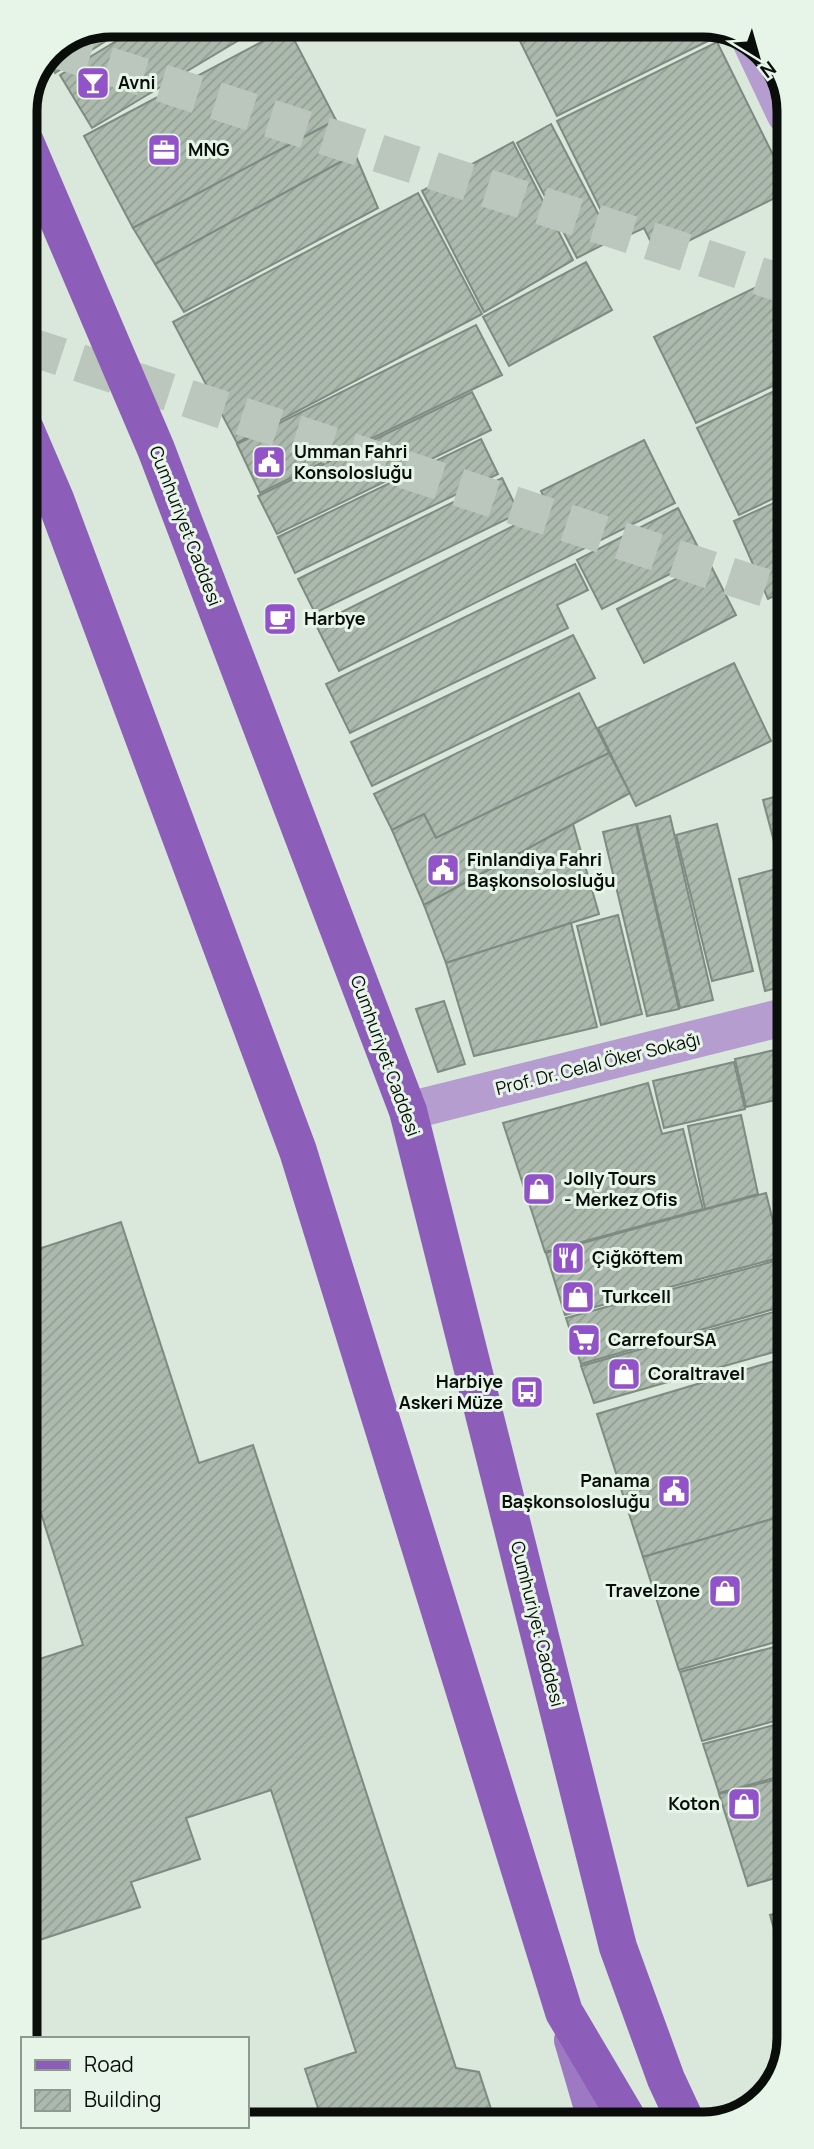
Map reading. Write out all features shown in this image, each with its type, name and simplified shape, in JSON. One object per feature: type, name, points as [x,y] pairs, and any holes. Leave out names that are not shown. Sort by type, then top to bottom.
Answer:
[{"type":"main road","name":"Cumhuriyet Caddesi","points":[[37,170],[156,449],[408,1111],[618,1947],[666,2078],[681,2112]]},
{"type":"main road","points":[[37,457],[60,512],[298,1152],[594,2112]]},
{"type":"main road","points":[[564,2012],[623,2112]]},
{"type":"street","points":[[765,70],[774,90]]},
{"type":"street","name":"Prof. Dr. Celal Öker Sokağı","points":[[408,1111],[777,1019]]},
{"type":"building","points":[[112,37],[55,73],[52,66],[70,49],[96,38]]},
{"type":"building","points":[[123,37],[244,37],[92,128],[60,75]]},
{"type":"building","points":[[271,37],[293,37],[336,120],[133,228],[84,136]]},
{"type":"building","points":[[518,37],[715,38],[557,116]]},
{"type":"building","points":[[717,42],[777,163],[777,197],[658,256],[644,228],[616,241],[557,121]]},
{"type":"building","points":[[336,120],[355,154],[155,264],[133,228]]},
{"type":"building","points":[[551,124],[612,240],[577,258],[517,143]]},
{"type":"building","points":[[513,142],[573,260],[484,312],[422,191]]},
{"type":"building","points":[[355,154],[378,208],[184,312],[155,264]]},
{"type":"building","points":[[418,193],[482,314],[237,443],[173,322]]},
{"type":"building","points":[[586,262],[612,310],[509,366],[483,317]]},
{"type":"building","points":[[777,277],[777,384],[696,423],[654,337]]},
{"type":"building","points":[[476,325],[502,375],[260,493],[237,444]]},
{"type":"building","points":[[777,390],[777,497],[739,515],[697,428]]},
{"type":"building","points":[[472,392],[491,430],[277,534],[258,496]]},
{"type":"building","points":[[481,439],[498,474],[295,573],[278,537]]},
{"type":"building","points":[[644,440],[675,503],[339,671],[316,625],[549,508],[541,491]]},
{"type":"building","points":[[502,478],[519,513],[315,613],[298,579]]},
{"type":"building","points":[[777,502],[777,595],[768,599],[734,521]]},
{"type":"building","points":[[678,508],[703,557],[602,609],[577,560]]},
{"type":"building","points":[[709,562],[736,615],[644,663],[617,609]]},
{"type":"building","points":[[575,564],[588,590],[557,605],[568,628],[350,733],[326,684]]},
{"type":"building","points":[[573,635],[595,678],[372,786],[351,742]]},
{"type":"building","points":[[734,663],[771,741],[636,806],[598,728]]},
{"type":"building","points":[[579,693],[609,753],[436,838],[424,814],[392,830],[374,794]]},
{"type":"building","points":[[609,753],[630,793],[424,905],[392,830],[424,814],[436,838]]},
{"type":"building","points":[[777,796],[777,853],[763,800]]},
{"type":"building","points":[[670,816],[713,1000],[680,1008],[637,824]]},
{"type":"building","points":[[573,824],[599,914],[446,963],[424,905]]},
{"type":"building","points":[[636,824],[679,1009],[647,1016],[603,832]]},
{"type":"building","points":[[717,824],[753,971],[712,981],[676,835]]},
{"type":"building","points":[[777,869],[777,988],[765,991],[739,879]]},
{"type":"building","points":[[618,915],[642,1014],[601,1025],[577,926]]},
{"type":"building","points":[[571,923],[597,1027],[474,1056],[446,963]]},
{"type":"building","points":[[444,1001],[465,1064],[438,1072],[416,1009]]},
{"type":"building","points":[[777,1049],[777,1100],[746,1107],[735,1059]]},
{"type":"building","points":[[734,1062],[745,1109],[664,1128],[653,1081]]},
{"type":"building","points":[[648,1083],[662,1134],[683,1129],[703,1209],[545,1252],[503,1123]]},
{"type":"building","points":[[741,1115],[758,1194],[705,1209],[688,1126]]},
{"type":"building","points":[[766,1193],[777,1237],[777,1258],[565,1315],[546,1253]]},
{"type":"building","points":[[121,1222],[199,1463],[253,1445],[456,2068],[479,2072],[492,2112],[319,2112],[305,2069],[356,2052],[271,1790],[186,1818],[200,1859],[131,1882],[140,1907],[37,1941],[37,1660],[83,1645],[37,1501],[37,1249]]},
{"type":"building","points":[[777,1260],[777,1308],[581,1364],[566,1318]]},
{"type":"building","points":[[777,1311],[777,1351],[594,1403],[581,1366]]},
{"type":"building","points":[[777,1360],[777,1518],[643,1557],[597,1414]]},
{"type":"building","points":[[777,1518],[777,1641],[679,1670],[643,1557]]},
{"type":"building","points":[[777,1646],[777,1720],[702,1741],[680,1672]]},
{"type":"building","points":[[777,1724],[777,1777],[719,1793],[703,1744]]},
{"type":"building","points":[[777,1779],[777,1878],[748,1886],[719,1794]]},
{"type":"building","points":[[777,1913],[777,1940],[770,1915]]},
{"type":"tunnel","points":[[66,52],[777,282]]},
{"type":"tunnel","points":[[37,349],[777,592]]},
{"type":"place","name":"Avni","points":[[93,83]]},
{"type":"place","name":"MNG","points":[[164,150]]},
{"type":"place","name":"Umman Fahri Konsolosluğu","points":[[269,462]]},
{"type":"place","name":"Harbye","points":[[280,619]]},
{"type":"place","name":"Finlandiya Fahri Başkonsolosluğu","points":[[443,870]]},
{"type":"place","name":"Jolly Tours - Merkez Ofis","points":[[539,1189]]},
{"type":"place","name":"Çiğköftem","points":[[568,1258]]},
{"type":"place","name":"Turkcell","points":[[578,1297]]},
{"type":"place","name":"CarrefourSA","points":[[584,1340]]},
{"type":"place","name":"Coraltravel","points":[[624,1374]]},
{"type":"place","name":"Harbiye Askeri Müze","points":[[527,1392]]},
{"type":"place","name":"Panama Başkonsolosluğu","points":[[674,1491]]},
{"type":"place","name":"Travelzone","points":[[725,1591]]},
{"type":"place","name":"Koton","points":[[744,1804]]}]
